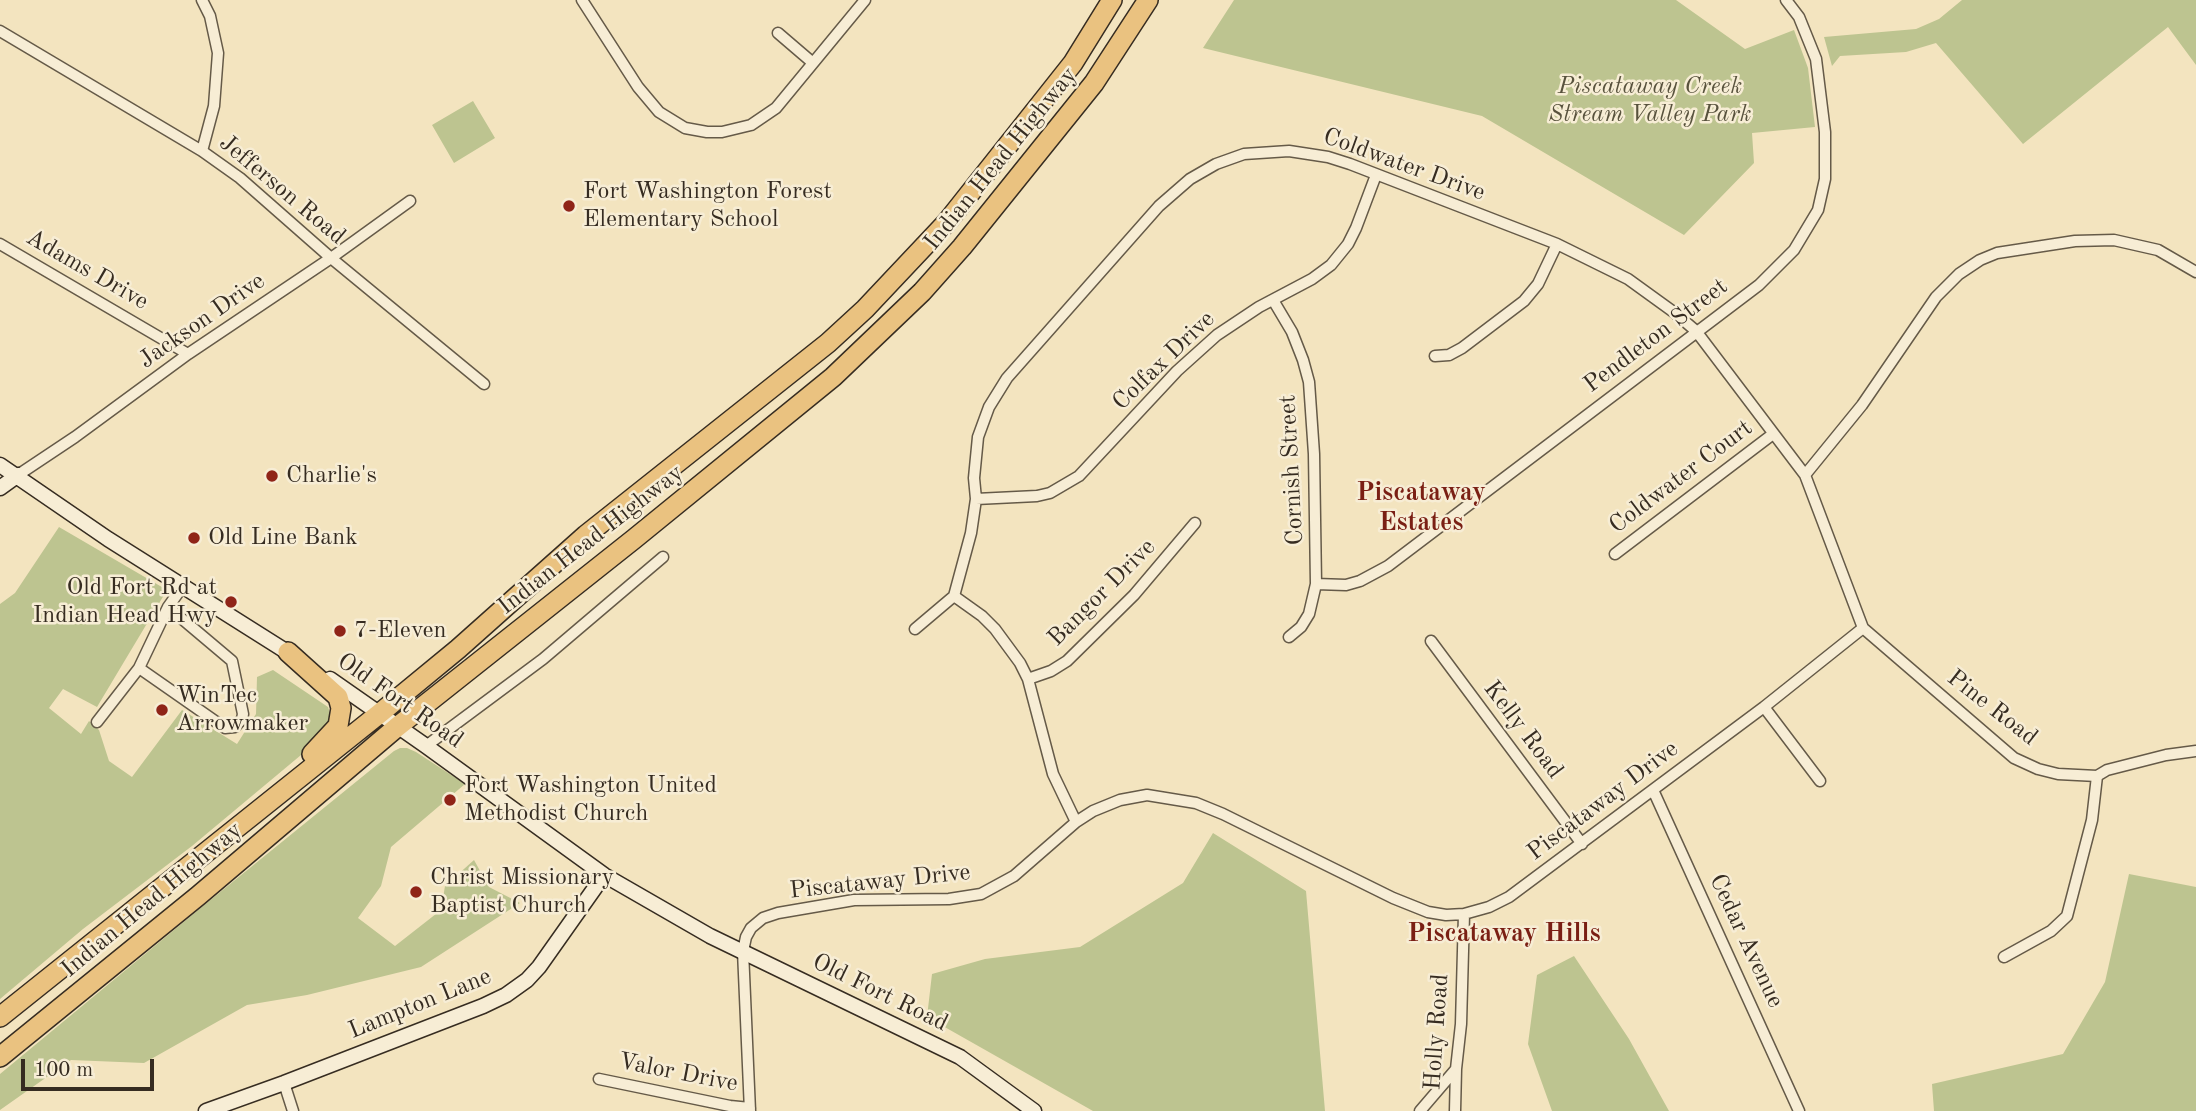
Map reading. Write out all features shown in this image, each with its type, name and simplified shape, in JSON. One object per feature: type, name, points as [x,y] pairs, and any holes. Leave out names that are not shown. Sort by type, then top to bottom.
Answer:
[{"type":"highway","name":"Indian Head Highway","points":[[0,1017],[379,714],[458,649],[586,535],[828,344],[947,222],[1073,63],[1112,0]]},
{"type":"highway","name":"Indian Head Highway","points":[[0,1057],[198,896],[397,727],[833,377],[888,325],[962,247],[1108,65],[1148,0]]},
{"type":"highway","points":[[210,848],[338,726],[341,708],[338,697],[288,652]]},
{"type":"main road","name":"Old Fort Road","points":[[0,465],[108,539],[288,652],[426,746],[604,875],[678,919],[960,1057],[1034,1111]]},
{"type":"main road","points":[[0,488],[18,475]]},
{"type":"main road","name":"Lampton Lane","points":[[206,1111],[483,1006],[516,989],[539,967],[604,875]]},
{"type":"street","points":[[202,0],[210,16],[218,52],[214,106],[202,151]]},
{"type":"street","points":[[582,0],[647,99],[670,120],[696,130],[722,132],[736,130],[763,118],[783,101],[865,0]]},
{"type":"street","name":"Pendleton Street","points":[[1316,584],[1352,584],[1388,566],[1775,270],[1799,244],[1818,210],[1826,161],[1820,79],[1806,33],[1786,0]]},
{"type":"street","name":"Jefferson Road","points":[[0,31],[202,151],[240,178],[331,258],[484,384]]},
{"type":"street","points":[[778,33],[813,63]]},
{"type":"street","name":"Coldwater Drive","points":[[954,596],[968,547],[976,499],[974,478],[978,437],[989,407],[1007,378],[1159,206],[1190,179],[1205,169],[1230,159],[1271,151],[1289,150],[1328,157],[1557,244],[1628,279],[1696,331],[1805,475]]},
{"type":"street","name":"Colfax Drive","points":[[976,499],[1037,496],[1050,493],[1079,476],[1198,351],[1225,329],[1312,279],[1339,255],[1356,228],[1376,175]]},
{"type":"street","name":"Jackson Drive","points":[[18,475],[410,201]]},
{"type":"street","points":[[1863,628],[1805,475],[1861,405],[1936,297],[1959,274],[1997,253],[2075,241],[2114,240],[2158,250],[2196,272]]},
{"type":"street","name":"Adams Drive","points":[[0,244],[188,354]]},
{"type":"street","points":[[1435,356],[1449,355],[1462,348],[1524,301],[1538,284],[1557,244]]},
{"type":"street","name":"Cornish Street","points":[[1273,300],[1293,332],[1309,382],[1314,454],[1316,584],[1312,608],[1305,622],[1289,637]]},
{"type":"street","name":"Coldwater Court","points":[[1615,554],[1773,435]]},
{"type":"street","name":"Bangor Drive","points":[[1028,679],[1051,671],[1067,660],[1134,595],[1195,523]]},
{"type":"street","points":[[426,746],[543,659],[663,557]]},
{"type":"street","points":[[97,722],[139,668],[168,607],[183,586]]},
{"type":"street","points":[[915,629],[954,596],[995,629],[1013,651],[1028,679],[1053,774],[1076,822]]},
{"type":"street","points":[[139,668],[225,728],[235,727],[242,719],[232,662],[168,607]]},
{"type":"street","name":"Piscataway Drive","points":[[743,951],[751,928],[764,918],[778,913],[854,901],[949,899],[981,894],[1014,876],[1076,822],[1108,804],[1134,796],[1161,796],[1196,803],[1417,908],[1436,914],[1464,914],[1489,907],[1510,897],[1764,707],[1863,628]]},
{"type":"street","name":"Pine Road","points":[[1863,628],[2014,758],[2038,769],[2058,774],[2098,776],[2107,770],[2165,755],[2196,751]]},
{"type":"street","name":"Kelly Road","points":[[1431,641],[1581,844]]},
{"type":"street","points":[[1764,707],[1820,781]]},
{"type":"street","points":[[2004,957],[2051,932],[2067,916],[2092,820],[2098,776]]},
{"type":"street","name":"Cedar Avenue","points":[[1653,790],[1799,1111]]},
{"type":"street","name":"Holly Road","points":[[1455,1111],[1464,914]]},
{"type":"street","points":[[743,951],[750,1110]]},
{"type":"street","points":[[1420,1111],[1456,1069]]},
{"type":"street","name":"Valor Drive","points":[[599,1079],[750,1110]]},
{"type":"street","points":[[284,1083],[293,1111]]},
{"type":"green space","name":"Piscataway Creek Stream Valley Park","points":[[1234,0],[1676,0],[1745,49],[1794,30],[1808,68],[1815,127],[1752,133],[1754,163],[1684,235],[1482,116],[1203,48]]},
{"type":"green space","points":[[1962,0],[2196,0],[2196,65],[2168,27],[2023,144],[1936,43],[1906,52],[1840,56],[1832,66],[1824,37],[1916,29],[1939,19]]},
{"type":"green space","points":[[473,101],[495,138],[454,163],[432,125]]},
{"type":"green space","points":[[59,527],[167,590],[97,707],[63,689],[49,708],[81,734],[89,721],[99,730],[109,761],[132,777],[182,710],[237,744],[256,714],[257,677],[273,670],[328,707],[331,716],[327,726],[301,755],[192,846],[83,929],[0,999],[0,604],[15,593]]},
{"type":"green space","points":[[400,748],[416,752],[465,784],[391,847],[381,886],[358,918],[395,946],[441,910],[445,886],[474,860],[489,887],[520,903],[421,967],[307,995],[247,1005],[144,1063],[71,1060],[0,1110],[0,1074]]},
{"type":"green space","points":[[1213,833],[1306,891],[1325,1111],[1093,1111],[927,1017],[932,974],[985,959],[1080,947],[1183,883]]},
{"type":"green space","points":[[2129,874],[2196,887],[2196,1111],[1934,1111],[1932,1084],[2063,1054],[2105,982]]},
{"type":"green space","points":[[1574,956],[1629,1039],[1669,1111],[1552,1111],[1528,1044],[1537,975]]},
{"type":"place","name":"Fort Washington Forest Elementary School","points":[[569,206]]},
{"type":"place","name":"Charlie's","points":[[272,476]]},
{"type":"place","name":"Old Line Bank","points":[[194,538]]},
{"type":"place","name":"Old Fort Rd at Indian Head Hwy","points":[[231,602]]},
{"type":"place","name":"7-Eleven","points":[[340,631]]},
{"type":"place","name":"WinTec Arrowmaker","points":[[162,710]]},
{"type":"place","name":"Fort Washington United Methodist Church","points":[[450,800]]},
{"type":"place","name":"Christ Missionary Baptist Church","points":[[416,892]]},
{"type":"district","name":"Piscataway Estates","points":[[1421,508]]},
{"type":"district","name":"Piscataway Hills","points":[[1504,934]]}]
